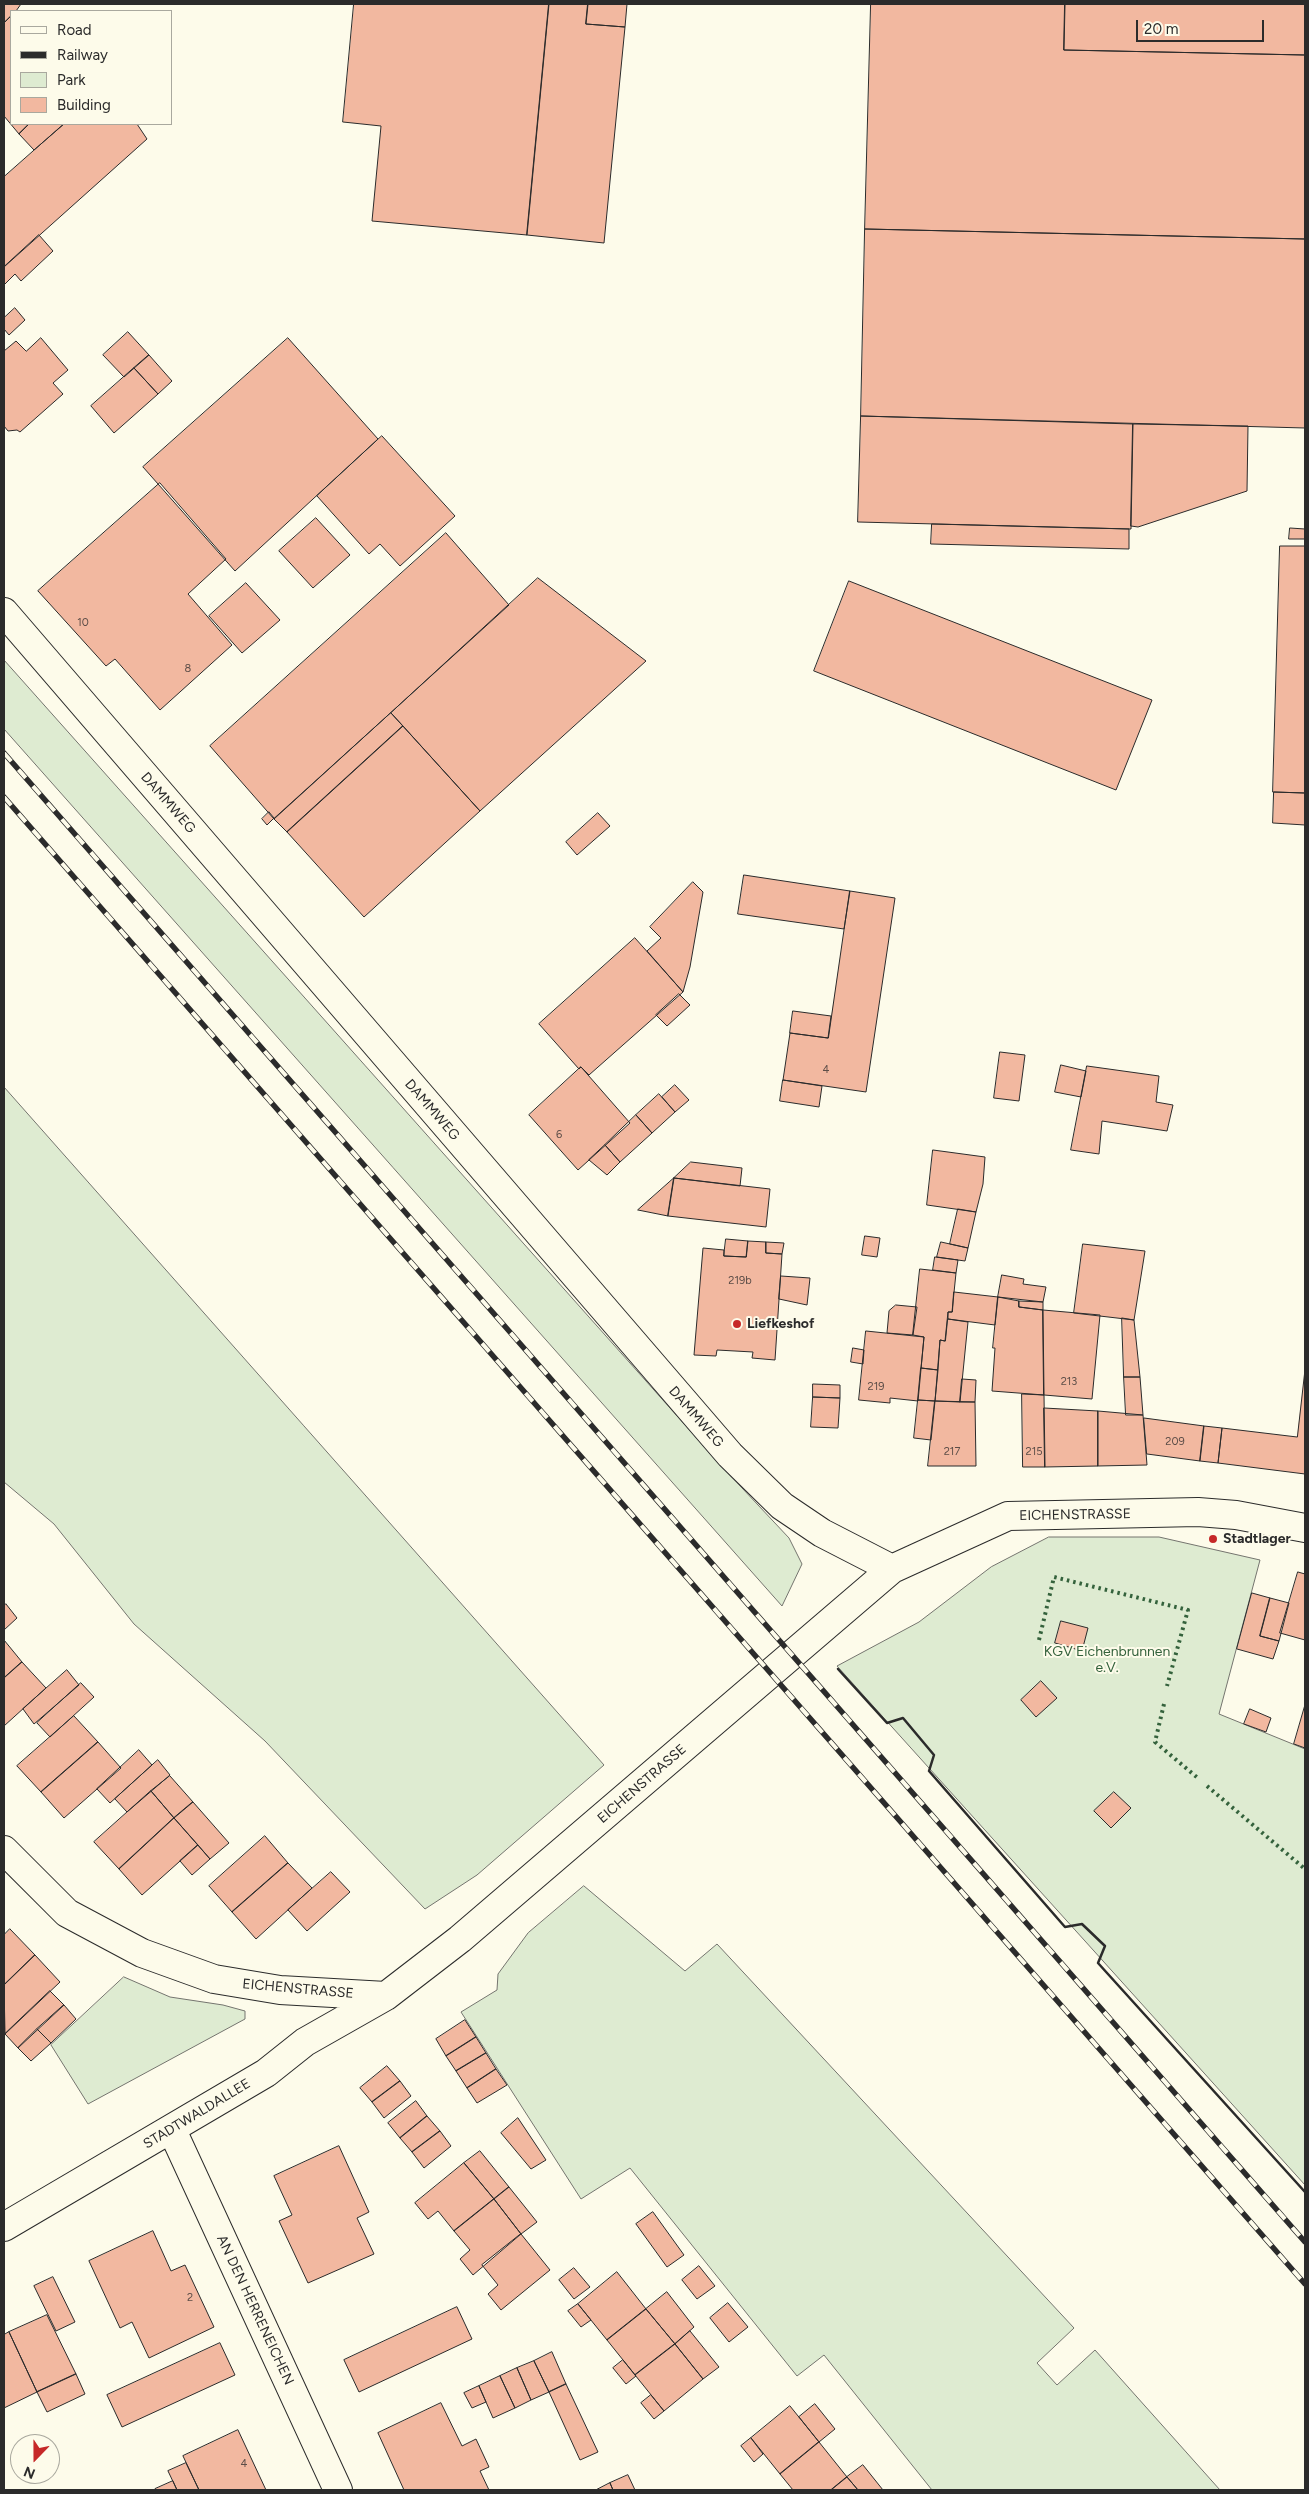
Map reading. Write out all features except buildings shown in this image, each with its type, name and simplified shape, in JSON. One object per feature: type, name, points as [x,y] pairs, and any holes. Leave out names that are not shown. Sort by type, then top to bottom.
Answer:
[{"type":"street","name":"DAMMWEG","points":[[4,612],[730,1455],[782,1506],[822,1533],[892,1569]]},
{"type":"street","name":"EICHENSTRASSE","points":[[4,1850],[67,1913],[142,1953],[214,1979],[280,1990],[386,1996],[460,1939],[892,1569],[1008,1516],[1198,1512],[1236,1514],[1305,1528]]},
{"type":"street","name":"STADTWALDALLEE","points":[[4,2227],[172,2130],[266,2073],[305,2042],[386,1996]]},
{"type":"street","name":"AN DEN HERRENEICHEN","points":[[172,2130],[338,2490]]},
{"type":"green space","points":[[4,660],[727,1472],[789,1538],[802,1564],[782,1606],[4,729]]},
{"type":"green space","points":[[4,1087],[604,1765],[477,1875],[425,1909],[265,1741],[134,1624],[54,1524],[4,1482]]},
{"type":"green space","name":"KGV Eichenbrunnen e.V.","points":[[1049,1537],[1159,1537],[1260,1560],[1219,1714],[1305,1749],[1305,2185],[837,1666],[919,1622],[991,1567]]},
{"type":"green space","points":[[584,1886],[685,1971],[717,1944],[1074,2328],[1037,2363],[1057,2385],[1095,2350],[1220,2490],[932,2490],[824,2355],[797,2376],[630,2168],[581,2199],[461,2012],[497,1990],[498,1974],[528,1933]]},
{"type":"green space","points":[[124,1977],[170,1997],[223,2005],[245,2011],[245,2019],[88,2104],[51,2045]]},
{"type":"railway","points":[[4,753],[1305,2242]]},
{"type":"railway","points":[[4,797],[1305,2284]]},
{"type":"hedge","points":[[1039,1640],[1054,1577],[1188,1610],[1167,1686]]},
{"type":"hedge","points":[[1164,1704],[1155,1742],[1199,1779]]},
{"type":"hedge","points":[[1207,1786],[1305,1869]]},
{"type":"wall","points":[[838,1669],[887,1723],[903,1718],[934,1755],[929,1771],[1065,1927],[1082,1924],[1105,1946],[1098,1963],[1305,2192]]},
{"type":"place","name":"Liefkeshof","points":[[737,1324]]},
{"type":"place","name":"Stadtlager","points":[[1213,1539]]}]
